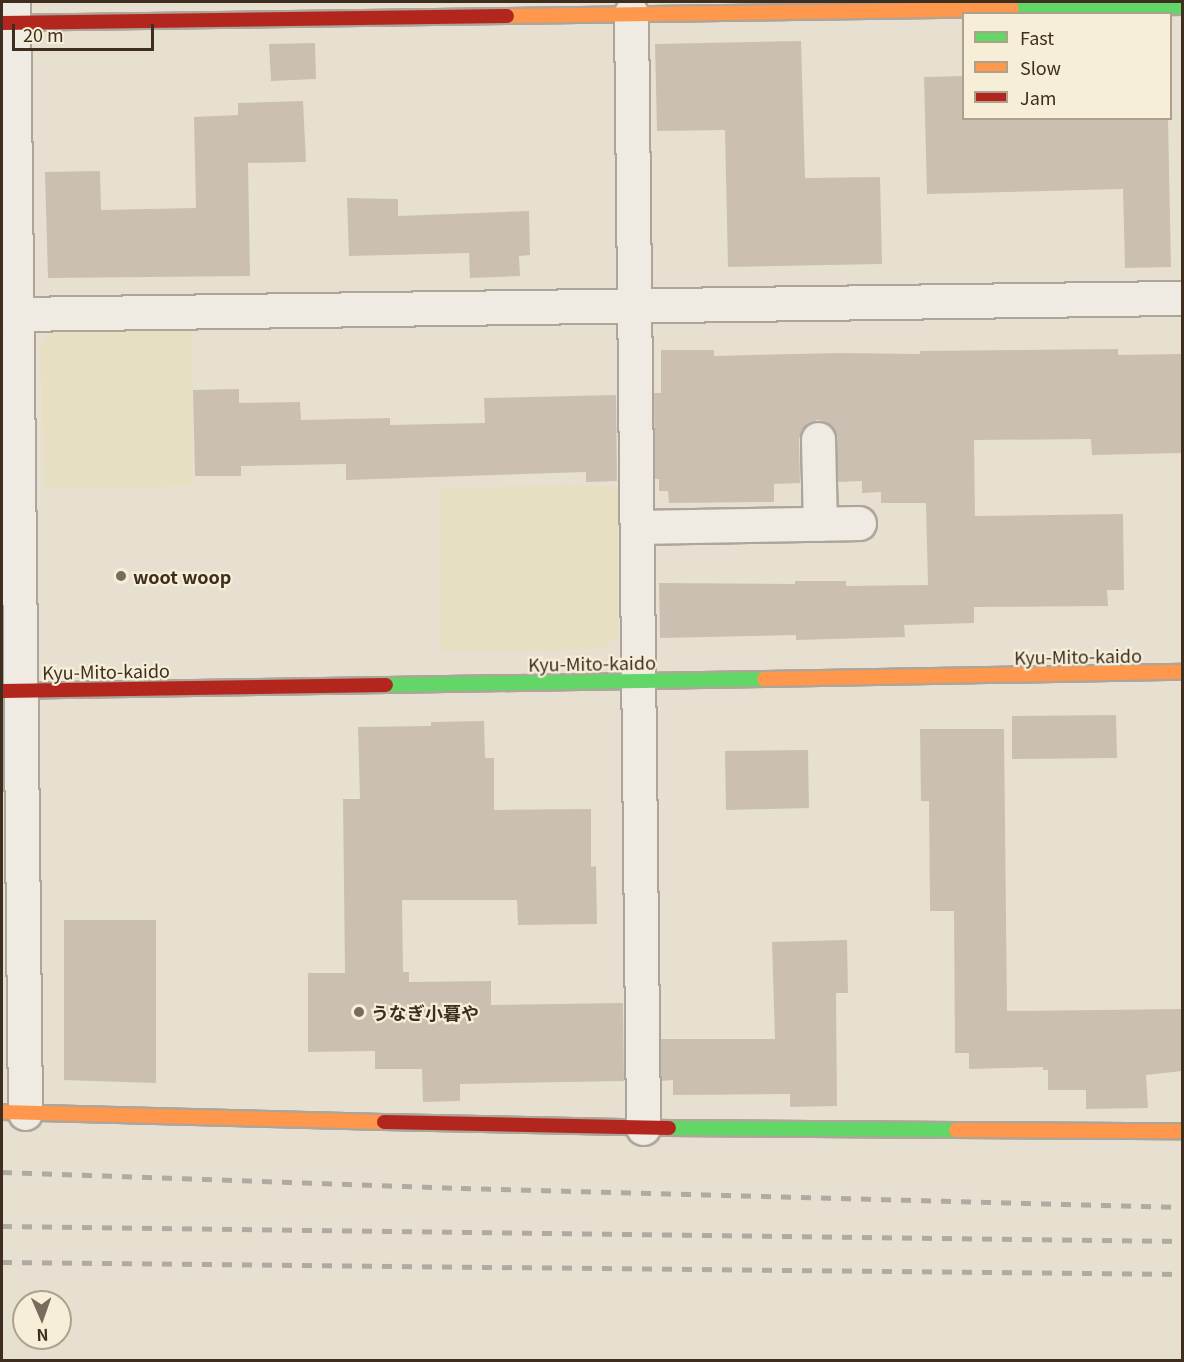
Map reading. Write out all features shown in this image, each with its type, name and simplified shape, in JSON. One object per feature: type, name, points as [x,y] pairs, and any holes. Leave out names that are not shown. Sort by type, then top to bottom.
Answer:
[{"type":"street","points":[[1163,6],[631,13],[293,9],[9,16],[15,314],[12,691],[13,1112],[643,1128],[1182,1131]]},
{"type":"street","points":[[631,13],[643,1128]]},
{"type":"street","points":[[15,314],[1182,297]]},
{"type":"street","points":[[818,439],[820,524]]},
{"type":"street","points":[[638,527],[859,523]]},
{"type":"street","name":"Kyu-Mito-kaido","points":[[12,691],[1182,672]]},
{"type":"shaded area","points":[[193,329],[193,486],[45,489],[40,348],[52,330]]},
{"type":"shaded area","points":[[617,486],[618,635],[603,649],[441,652],[439,487]]},
{"type":"building","points":[[801,41],[805,178],[880,177],[882,264],[728,267],[725,130],[657,131],[655,44]]},
{"type":"building","points":[[315,43],[316,79],[271,81],[269,44]]},
{"type":"building","points":[[962,76],[962,120],[1168,120],[1171,267],[1125,268],[1123,189],[927,194],[924,77]]},
{"type":"building","points":[[303,101],[306,162],[248,163],[250,276],[48,278],[45,172],[100,171],[101,210],[196,208],[194,117],[238,115],[238,103]]},
{"type":"building","points":[[347,198],[398,199],[398,216],[529,211],[530,255],[519,256],[520,276],[470,278],[469,253],[349,256]]},
{"type":"building","points":[[1118,349],[1118,355],[1182,354],[1182,453],[1092,455],[1091,439],[974,440],[975,516],[1123,514],[1124,590],[1107,590],[1108,606],[974,607],[974,623],[904,625],[905,637],[796,640],[796,635],[660,638],[659,583],[795,584],[795,581],[846,581],[846,586],[928,585],[926,503],[881,503],[881,492],[862,493],[862,481],[838,482],[837,438],[834,429],[826,422],[818,420],[809,423],[802,430],[799,439],[800,483],[774,484],[774,502],[669,503],[668,491],[659,491],[659,479],[655,479],[654,393],[661,393],[661,350],[714,350],[714,356]]},
{"type":"building","points":[[239,389],[239,403],[300,402],[301,420],[390,418],[390,425],[485,423],[484,398],[616,395],[617,481],[586,482],[586,472],[346,480],[346,464],[241,466],[241,476],[195,476],[193,390]]},
{"type":"building","points":[[1116,715],[1117,758],[1012,759],[1012,716]]},
{"type":"building","points":[[484,721],[485,758],[494,758],[494,810],[591,809],[591,867],[596,866],[597,924],[518,925],[517,900],[402,900],[403,972],[409,972],[409,982],[491,981],[491,1005],[623,1003],[624,1081],[460,1084],[460,1101],[423,1102],[422,1069],[375,1069],[375,1051],[308,1052],[308,973],[345,973],[343,799],[360,799],[358,727],[431,726],[431,722]]},
{"type":"building","points":[[920,729],[1004,729],[1007,1011],[1182,1009],[1182,1071],[1146,1075],[1148,1108],[1086,1109],[1086,1090],[1048,1090],[1048,1070],[1043,1070],[1043,1067],[969,1069],[969,1053],[955,1053],[954,911],[930,911],[929,801],[921,801]]},
{"type":"building","points":[[808,750],[809,808],[726,810],[725,751]]},
{"type":"building","points":[[64,920],[156,920],[156,1083],[64,1080]]},
{"type":"building","points":[[847,940],[848,993],[836,993],[837,1106],[790,1107],[790,1094],[673,1095],[673,1080],[661,1081],[661,1039],[775,1039],[772,942]]},
{"type":"railway","points":[[2,1172],[461,1188],[1182,1207]]},
{"type":"railway","points":[[2,1226],[1182,1241]]},
{"type":"railway","points":[[2,1262],[1182,1274]]},
{"type":"traffic: fast","points":[[1012,9],[1182,7]]},
{"type":"traffic: fast","points":[[386,685],[764,679]]},
{"type":"traffic: fast","points":[[669,1128],[956,1130]]},
{"type":"traffic: slow","points":[[507,16],[1012,9]]},
{"type":"traffic: slow","points":[[764,679],[1182,672]]},
{"type":"traffic: slow","points":[[2,1112],[384,1122]]},
{"type":"traffic: slow","points":[[956,1130],[1182,1131]]},
{"type":"traffic: jam","points":[[2,23],[507,16]]},
{"type":"traffic: jam","points":[[2,691],[386,685]]},
{"type":"traffic: jam","points":[[384,1122],[669,1128]]},
{"type":"place","name":"woot woop","points":[[121,576]]},
{"type":"place","name":"うなぎ小暮や","points":[[359,1012]]}]
